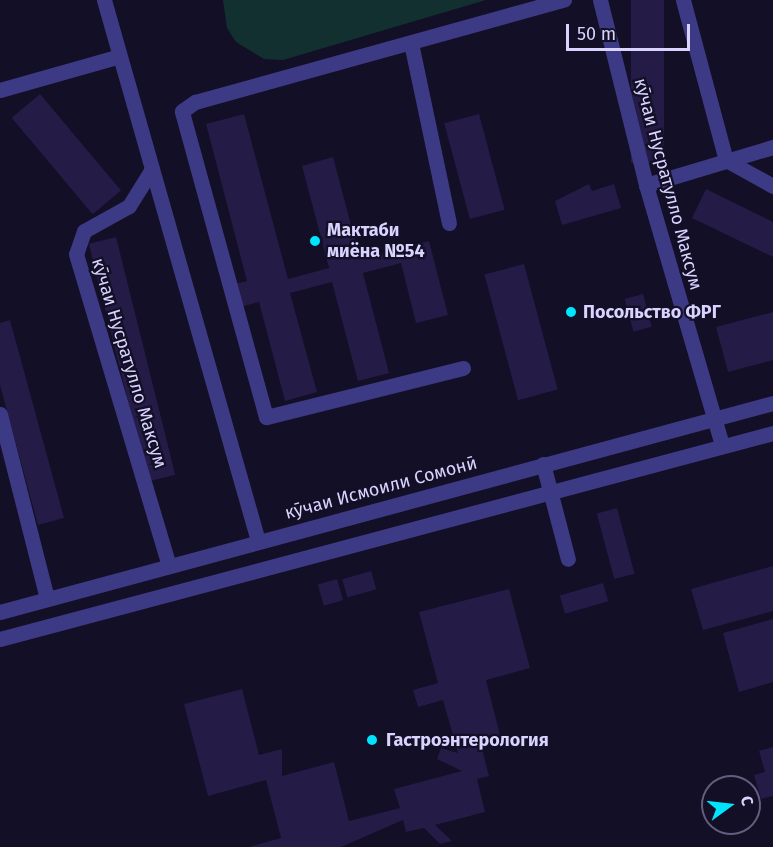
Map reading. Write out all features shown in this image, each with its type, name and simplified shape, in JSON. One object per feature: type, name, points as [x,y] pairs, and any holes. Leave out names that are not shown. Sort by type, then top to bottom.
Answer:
[{"type":"street","points":[[104,0],[117,57],[152,169],[258,542]]},
{"type":"street","points":[[463,368],[266,417],[182,111],[195,102],[564,0]]},
{"type":"street","name":"кӯчаи Нусратулло Максум","points":[[600,0],[646,185],[722,445]]},
{"type":"street","points":[[683,0],[726,160],[773,186]]},
{"type":"street","points":[[411,43],[449,223]]},
{"type":"street","points":[[0,90],[117,57]]},
{"type":"street","points":[[646,185],[773,147]]},
{"type":"street","name":"кӯчаи Нусратулло Максум","points":[[152,169],[129,206],[84,231],[76,254],[169,565]]},
{"type":"street","name":"кӯчаи Исмоили Сомонӣ","points":[[0,612],[773,403]]},
{"type":"street","points":[[0,414],[47,598]]},
{"type":"street","points":[[0,639],[773,433]]},
{"type":"street","points":[[543,464],[568,559]]},
{"type":"green space","points":[[223,0],[486,0],[283,60],[264,59],[236,42],[227,28]]},
{"type":"building","points":[[631,0],[664,0],[664,163],[631,163]]},
{"type":"building","points":[[40,94],[121,191],[93,214],[12,118]]},
{"type":"building","points":[[244,114],[288,279],[329,268],[302,166],[333,157],[360,259],[429,241],[448,315],[416,323],[401,263],[363,273],[389,373],[358,381],[332,282],[290,293],[317,392],[285,401],[259,302],[236,308],[230,285],[247,281],[206,124]]},
{"type":"building","points":[[479,114],[505,210],[470,219],[444,123]]},
{"type":"building","points":[[589,184],[592,191],[614,184],[621,208],[562,225],[555,201]]},
{"type":"building","points":[[706,189],[773,222],[773,257],[692,218]]},
{"type":"building","points":[[116,237],[175,475],[148,481],[89,244]]},
{"type":"building","points":[[524,264],[558,390],[518,400],[484,275]]},
{"type":"building","points":[[643,294],[652,327],[633,332],[625,299]]},
{"type":"building","points":[[773,312],[773,360],[728,372],[716,327]]},
{"type":"building","points":[[10,320],[64,518],[38,525],[0,385],[0,323]]},
{"type":"building","points":[[617,508],[635,574],[614,579],[597,513]]},
{"type":"building","points":[[773,566],[773,611],[703,630],[691,589]]},
{"type":"building","points":[[371,571],[376,589],[347,598],[342,579]]},
{"type":"building","points":[[337,579],[343,600],[324,606],[318,585]]},
{"type":"building","points":[[603,583],[608,601],[565,614],[560,595]]},
{"type":"building","points":[[509,589],[530,668],[486,680],[501,739],[481,745],[489,776],[477,779],[485,812],[435,825],[452,841],[440,844],[424,828],[406,832],[403,820],[341,847],[249,847],[281,838],[266,780],[208,796],[184,704],[242,689],[259,755],[282,749],[282,776],[334,762],[349,821],[400,808],[394,789],[462,771],[437,759],[441,748],[458,753],[443,700],[418,707],[413,690],[438,683],[419,612]]},
{"type":"building","points":[[773,619],[773,682],[739,692],[723,633]]},
{"type":"building","points":[[773,747],[773,796],[761,799],[761,775],[754,775],[765,772],[759,751]]},
{"type":"place","name":"Мактаби миёна №54","points":[[315,241]]},
{"type":"place","name":"Посольство ФРГ","points":[[571,312]]},
{"type":"place","name":"Гастроэнтерология","points":[[372,740]]}]
